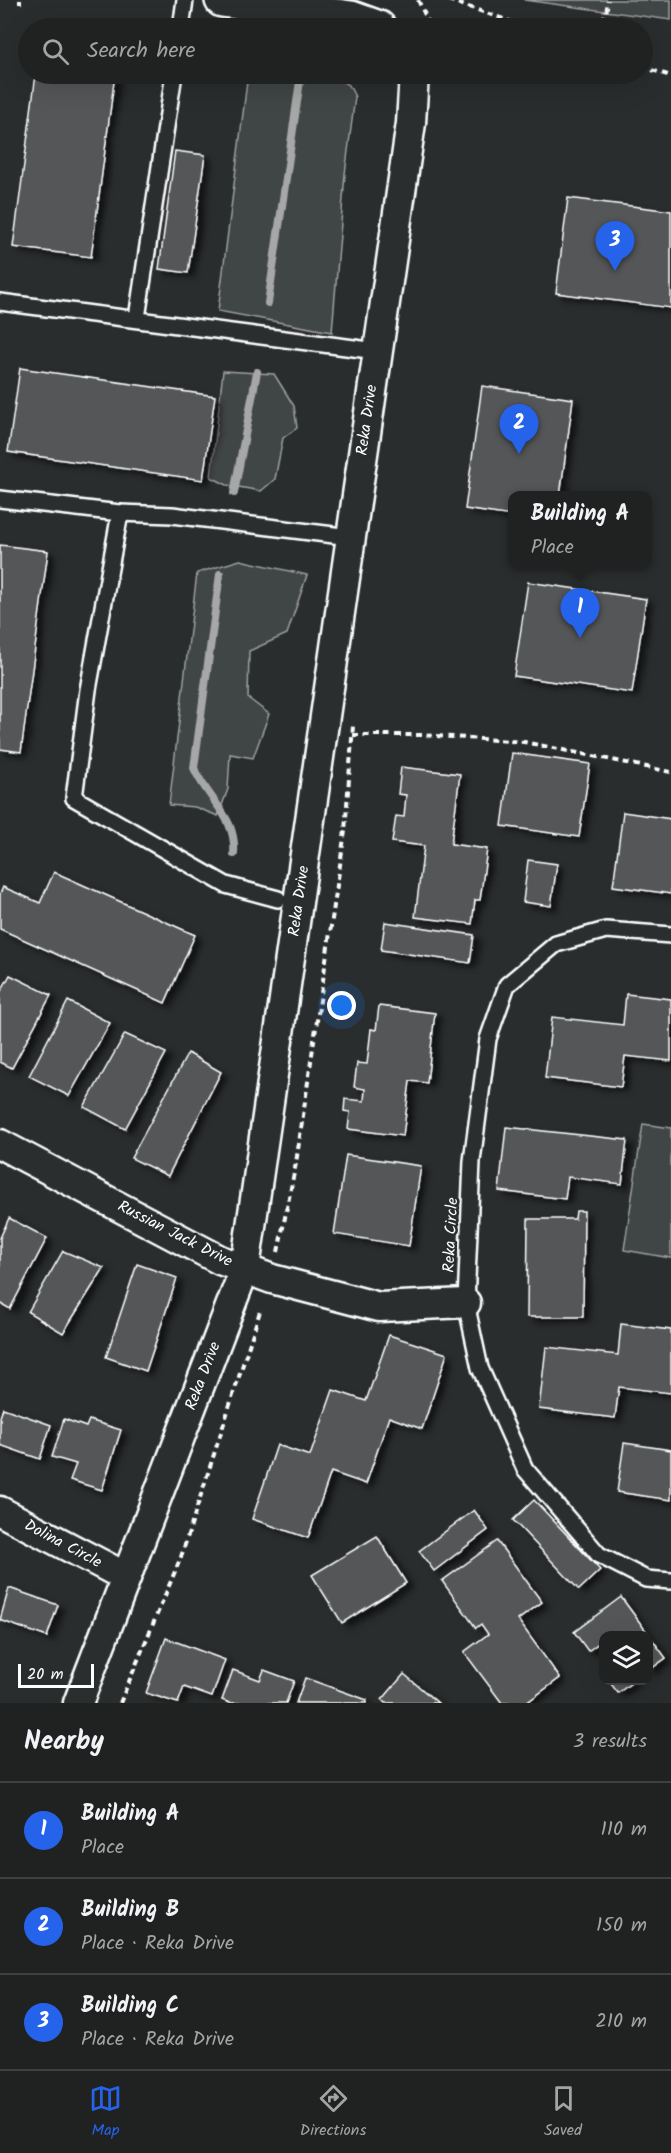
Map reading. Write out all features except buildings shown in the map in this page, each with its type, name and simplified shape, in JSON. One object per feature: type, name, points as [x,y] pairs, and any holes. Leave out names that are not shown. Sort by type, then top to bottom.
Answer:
[{"type":"street","points":[[222,0],[351,18]]},
{"type":"street","name":"Reka Drive","points":[[78,1703],[245,1268],[411,123],[413,84]]},
{"type":"street","name":"Russian Jack Drive","points":[[0,1143],[220,1260],[272,1279],[379,1307],[466,1303]]},
{"type":"street","name":"Dolina Circle","points":[[0,1511],[126,1576]]},
{"type":"lane","points":[[182,18],[185,0]]},
{"type":"lane","points":[[137,318],[172,84]]},
{"type":"lane","points":[[0,303],[137,318],[377,351]]},
{"type":"lane","points":[[0,499],[120,513],[172,515],[350,537]]},
{"type":"lane","points":[[120,513],[88,690],[74,798],[226,885],[278,900]]},
{"type":"lane","name":"Reka Circle","points":[[671,935],[606,930],[556,944],[507,985],[488,1039],[472,1161],[466,1303],[480,1368],[525,1469],[600,1555],[646,1579],[671,1581]]},
{"type":"path","points":[[418,0],[426,18]]},
{"type":"path","points":[[448,0],[501,18]]},
{"type":"path","points":[[603,18],[606,14],[608,0]]},
{"type":"path","points":[[653,70],[671,76]]},
{"type":"path","points":[[353,735],[423,735],[524,742],[671,772]]},
{"type":"shaded area","points":[[524,0],[671,0],[671,20]]},
{"type":"shaded area","points":[[247,84],[349,85],[355,97],[345,174],[332,332],[218,311]]},
{"type":"shaded area","points":[[223,371],[274,374],[294,406],[297,428],[283,438],[275,479],[261,491],[227,485],[211,477]]},
{"type":"shaded area","points":[[240,560],[307,575],[287,634],[249,651],[248,698],[269,714],[253,758],[230,754],[228,789],[218,816],[195,807],[169,805],[197,573]]},
{"type":"shaded area","points":[[643,1124],[671,1128],[671,1258],[624,1250]]},
{"type":"waterway","points":[[268,303],[300,84]]},
{"type":"waterway","points":[[234,493],[257,372]]},
{"type":"waterway","points":[[220,574],[194,768],[231,829],[234,854]]},
{"type":"place","name":"Building C","points":[[615,271]]},
{"type":"place","name":"Building B","points":[[519,454]]},
{"type":"place","name":"Building A","points":[[580,638]]}]
